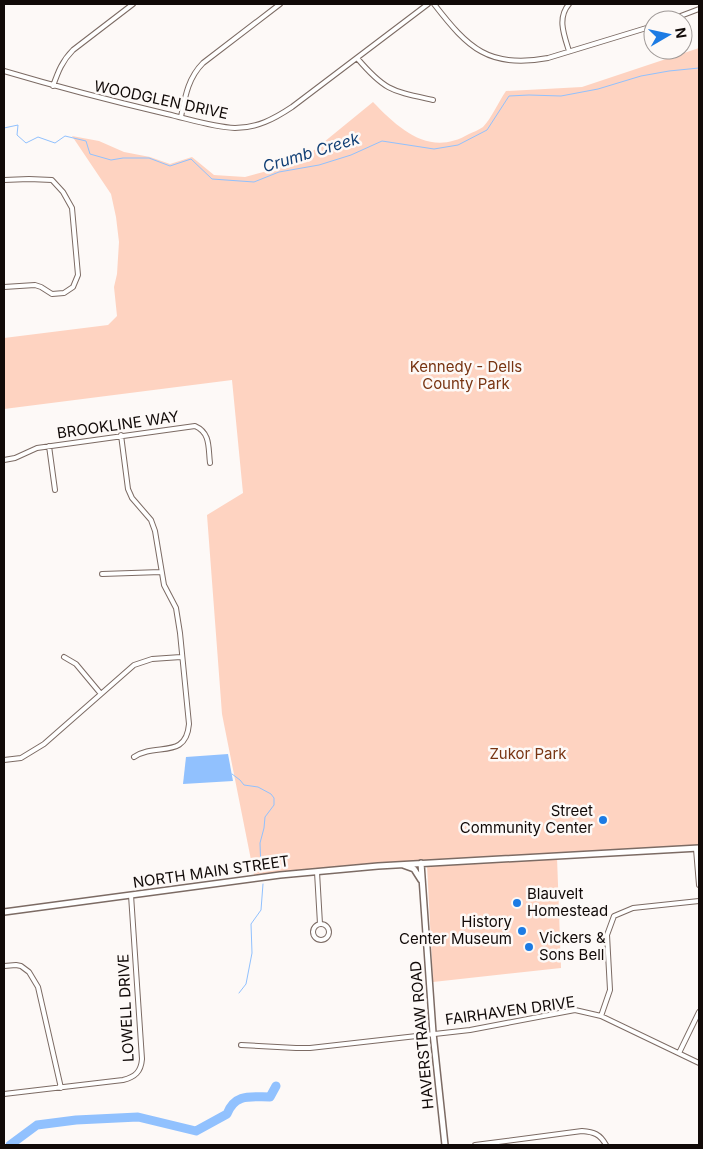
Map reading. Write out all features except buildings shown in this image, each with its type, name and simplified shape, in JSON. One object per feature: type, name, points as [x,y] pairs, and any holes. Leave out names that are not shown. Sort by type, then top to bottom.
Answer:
[{"type":"street","points":[[53,86],[64,59],[133,4]]},
{"type":"street","points":[[181,117],[190,81],[195,71],[280,4]]},
{"type":"street","name":"WOODGLEN DRIVE","points":[[4,71],[89,96],[236,128],[263,123],[278,117],[428,4]]},
{"type":"street","points":[[434,4],[454,30],[479,51],[492,57],[518,62],[534,61],[643,29]]},
{"type":"street","points":[[569,4],[562,19],[562,31],[569,51]]},
{"type":"street","points":[[357,58],[382,85],[395,92],[433,100]]},
{"type":"street","points":[[4,180],[52,180],[63,192],[72,208],[78,275],[73,287],[64,293],[52,294],[35,285],[4,288]]},
{"type":"street","name":"BROOKLINE WAY","points":[[4,460],[15,458],[37,448],[195,426],[202,430],[207,437],[210,464]]},
{"type":"street","points":[[121,435],[128,489],[132,498],[151,520],[155,531],[164,585],[176,608],[189,724],[186,739],[181,744],[174,748],[146,751],[134,757]]},
{"type":"street","points":[[49,446],[54,490]]},
{"type":"street","points":[[102,574],[161,572]]},
{"type":"street","points":[[64,657],[76,664],[101,694]]},
{"type":"street","points":[[4,760],[21,758],[34,752],[134,665],[143,661],[182,657]]},
{"type":"street","points":[[697,848],[699,885]]},
{"type":"street","name":"NORTH MAIN STREET","points":[[4,912],[280,875],[398,864],[697,848]]},
{"type":"street","name":"HAVERSTRAW ROAD","points":[[422,863],[433,1033],[445,1145]]},
{"type":"street","points":[[398,864],[410,867],[416,871],[423,887]]},
{"type":"street","points":[[317,872],[320,924]]},
{"type":"street","name":"LOWELL DRIVE","points":[[4,1094],[123,1080],[131,1078],[138,1073],[141,1067],[130,896]]},
{"type":"street","points":[[601,1016],[610,990],[607,935],[614,916],[633,908],[699,901]]},
{"type":"street","points":[[320,924],[326,926],[329,931],[328,936],[321,940],[316,939],[313,931],[315,926],[320,924]]},
{"type":"street","points":[[4,966],[22,966],[29,972],[38,987],[62,1088]]},
{"type":"street","name":"FAIRHAVEN DRIVE","points":[[241,1045],[310,1048],[470,1030],[575,1010],[601,1016],[699,1063]]},
{"type":"street","points":[[679,1053],[699,1012]]},
{"type":"street","points":[[475,1145],[582,1131],[596,1133],[606,1145]]},
{"type":"green space","name":"Kennedy - Dells County Park","points":[[699,48],[699,846],[432,861],[254,875],[222,714],[207,515],[243,493],[232,380],[4,409],[4,338],[108,325],[117,316],[114,287],[117,274],[119,242],[111,194],[72,136],[99,141],[124,152],[150,157],[170,164],[192,157],[214,175],[245,177],[302,160],[373,102],[394,122],[416,137],[441,143],[455,140],[483,127],[506,91],[582,87],[663,60],[693,60],[693,50]]},
{"type":"green space","points":[[557,857],[561,968],[433,982],[427,865]]},
{"type":"water","points":[[228,754],[233,781],[183,784],[186,757]]},
{"type":"waterway","name":"Crumb Creek","points":[[4,128],[18,125],[17,135],[26,143],[38,137],[55,143],[65,136],[86,141],[90,154],[111,160],[149,158],[170,166],[191,159],[212,179],[254,182],[279,172],[319,165],[351,155],[382,141],[434,149],[458,145],[487,130],[509,96],[561,96],[598,89],[641,76],[699,68]]},
{"type":"waterway","points":[[232,774],[244,785],[258,787],[271,794],[274,798],[274,805],[265,817],[260,843],[261,870]]},
{"type":"waterway","points":[[239,993],[246,984],[252,953],[251,924],[261,910],[263,884]]},
{"type":"waterway","points":[[10,1145],[37,1125],[76,1120],[138,1117],[196,1131],[227,1114],[230,1107],[239,1099],[270,1097],[276,1086]]},
{"type":"place","name":"Street Community Center","points":[[603,820]]},
{"type":"place","name":"Blauvelt Homestead","points":[[517,903]]},
{"type":"place","name":"History Center Museum","points":[[522,931]]},
{"type":"place","name":"Vickers & Sons Bell","points":[[529,947]]},
{"type":"park label","name":"Zukor Park","points":[[528,754]]}]
